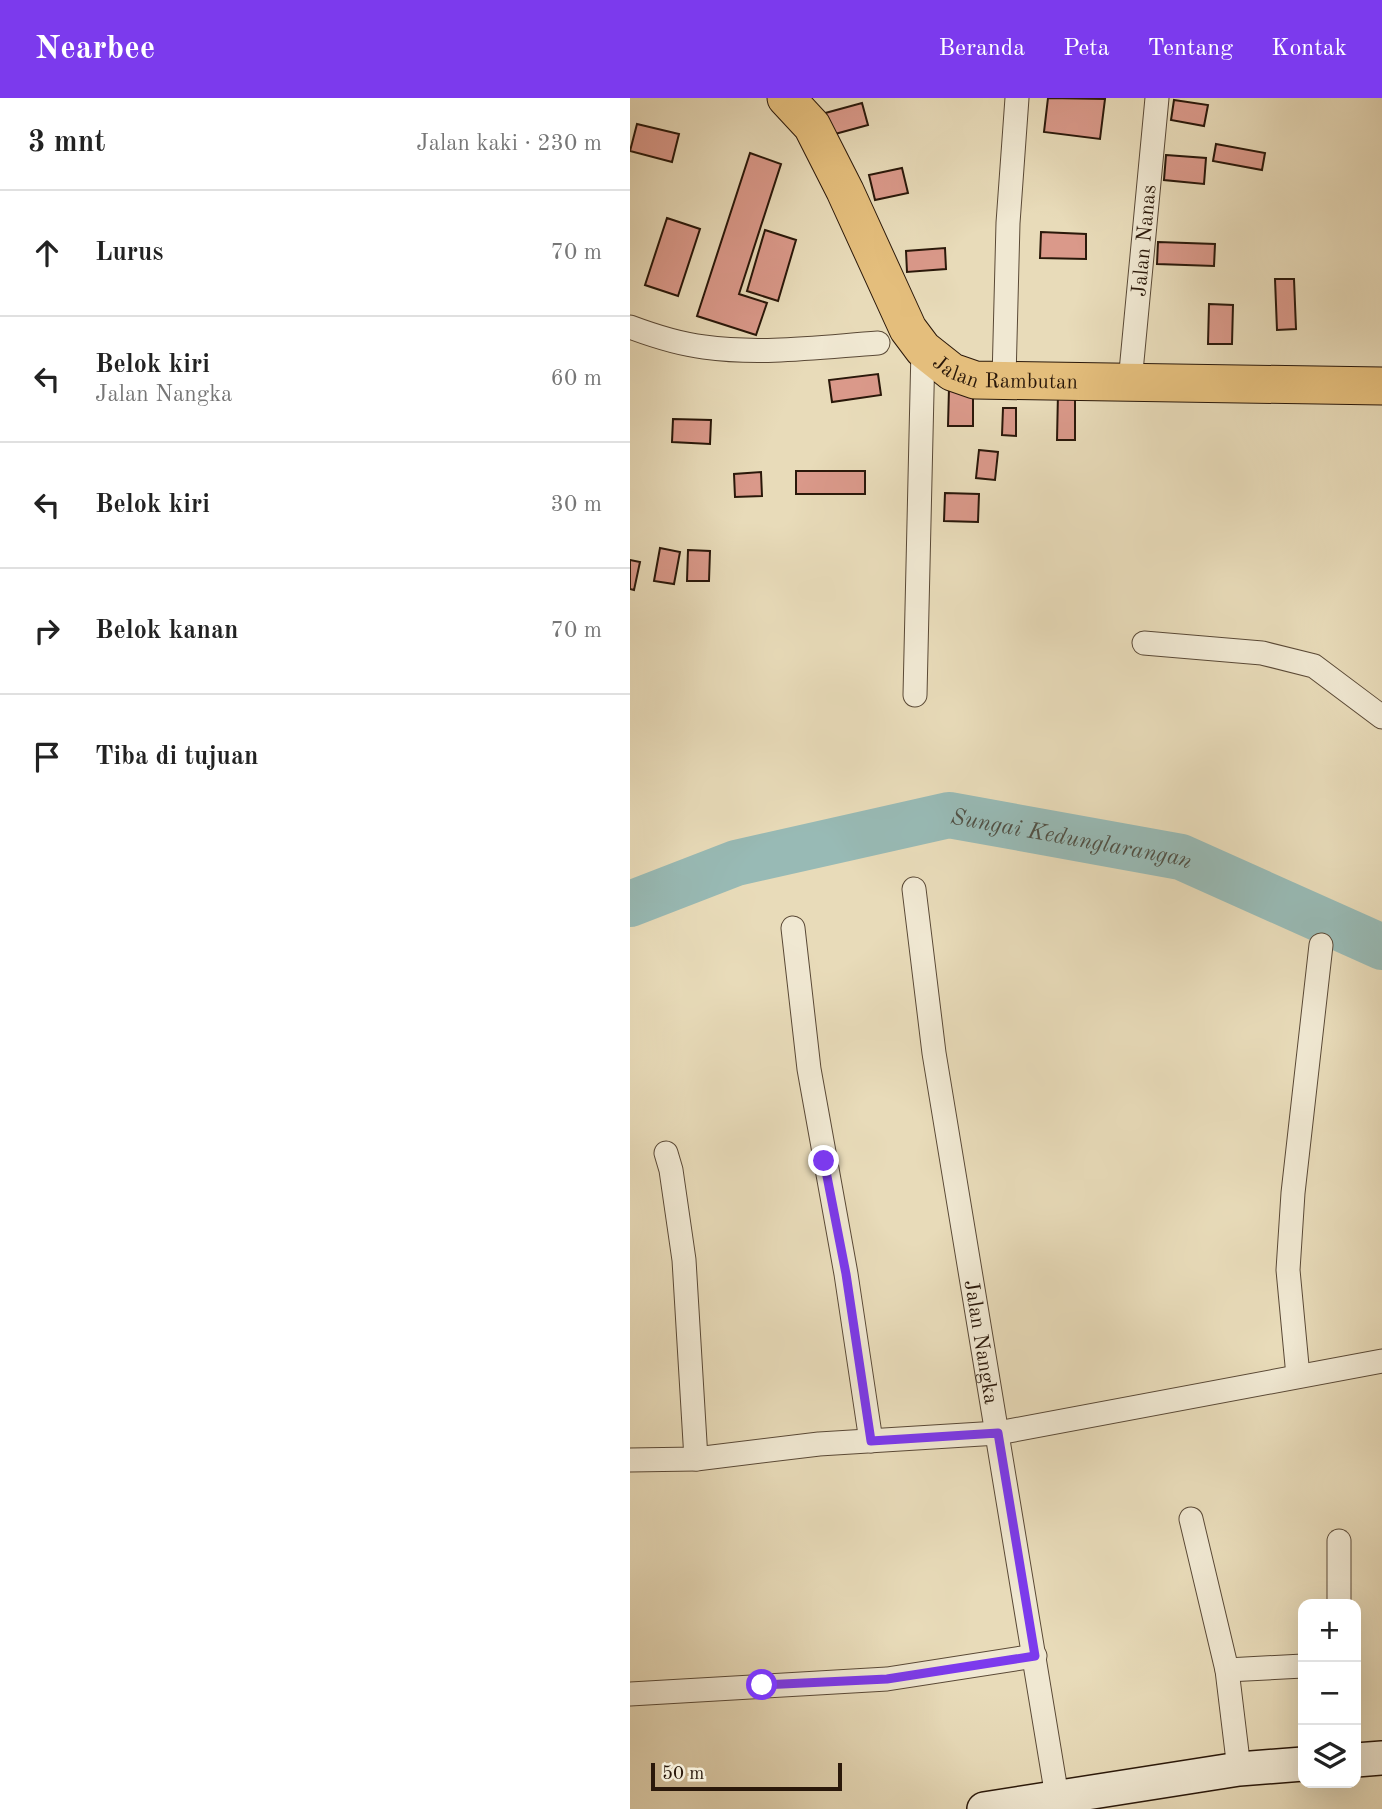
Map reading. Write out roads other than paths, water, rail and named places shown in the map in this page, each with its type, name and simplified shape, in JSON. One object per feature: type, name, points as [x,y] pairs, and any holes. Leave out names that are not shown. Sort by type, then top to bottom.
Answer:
[{"type":"main road","name":"Jalan Rambutan","points":[[786,98],[812,126],[908,329],[923,349],[952,372],[975,380],[1382,386]]},
{"type":"street","points":[[1004,379],[1008,223],[1017,98]]},
{"type":"street","name":"Jalan Nanas","points":[[1130,382],[1157,98]]},
{"type":"street","points":[[630,327],[655,336],[704,347],[773,350],[878,343]]},
{"type":"street","points":[[915,695],[923,349]]},
{"type":"street","points":[[1144,643],[1262,653],[1314,666],[1382,717]]},
{"type":"street","name":"Jalan Nangka","points":[[914,889],[934,1053],[1058,1802]]},
{"type":"street","points":[[793,928],[809,1069],[846,1274],[871,1441]]},
{"type":"street","points":[[1298,1376],[1288,1270],[1293,1193],[1321,945]]},
{"type":"street","points":[[666,1153],[671,1170],[684,1260],[696,1459]]},
{"type":"street","points":[[630,1460],[696,1459],[819,1444],[998,1433],[1382,1361]]},
{"type":"street","points":[[1191,1520],[1227,1670],[1239,1769]]},
{"type":"street","points":[[1339,1541],[1339,1599]]},
{"type":"street","points":[[630,1694],[887,1679],[1035,1656]]},
{"type":"street","points":[[1227,1670],[1298,1666]]},
{"type":"street","points":[[1361,1760],[1382,1758]]},
{"type":"street","points":[[984,1809],[1058,1802],[1239,1769],[1298,1764]]},
{"type":"waterway","name":"Sungai Kedunglarangan","points":[[630,904],[736,863],[949,815],[1181,857],[1382,947]]}]
